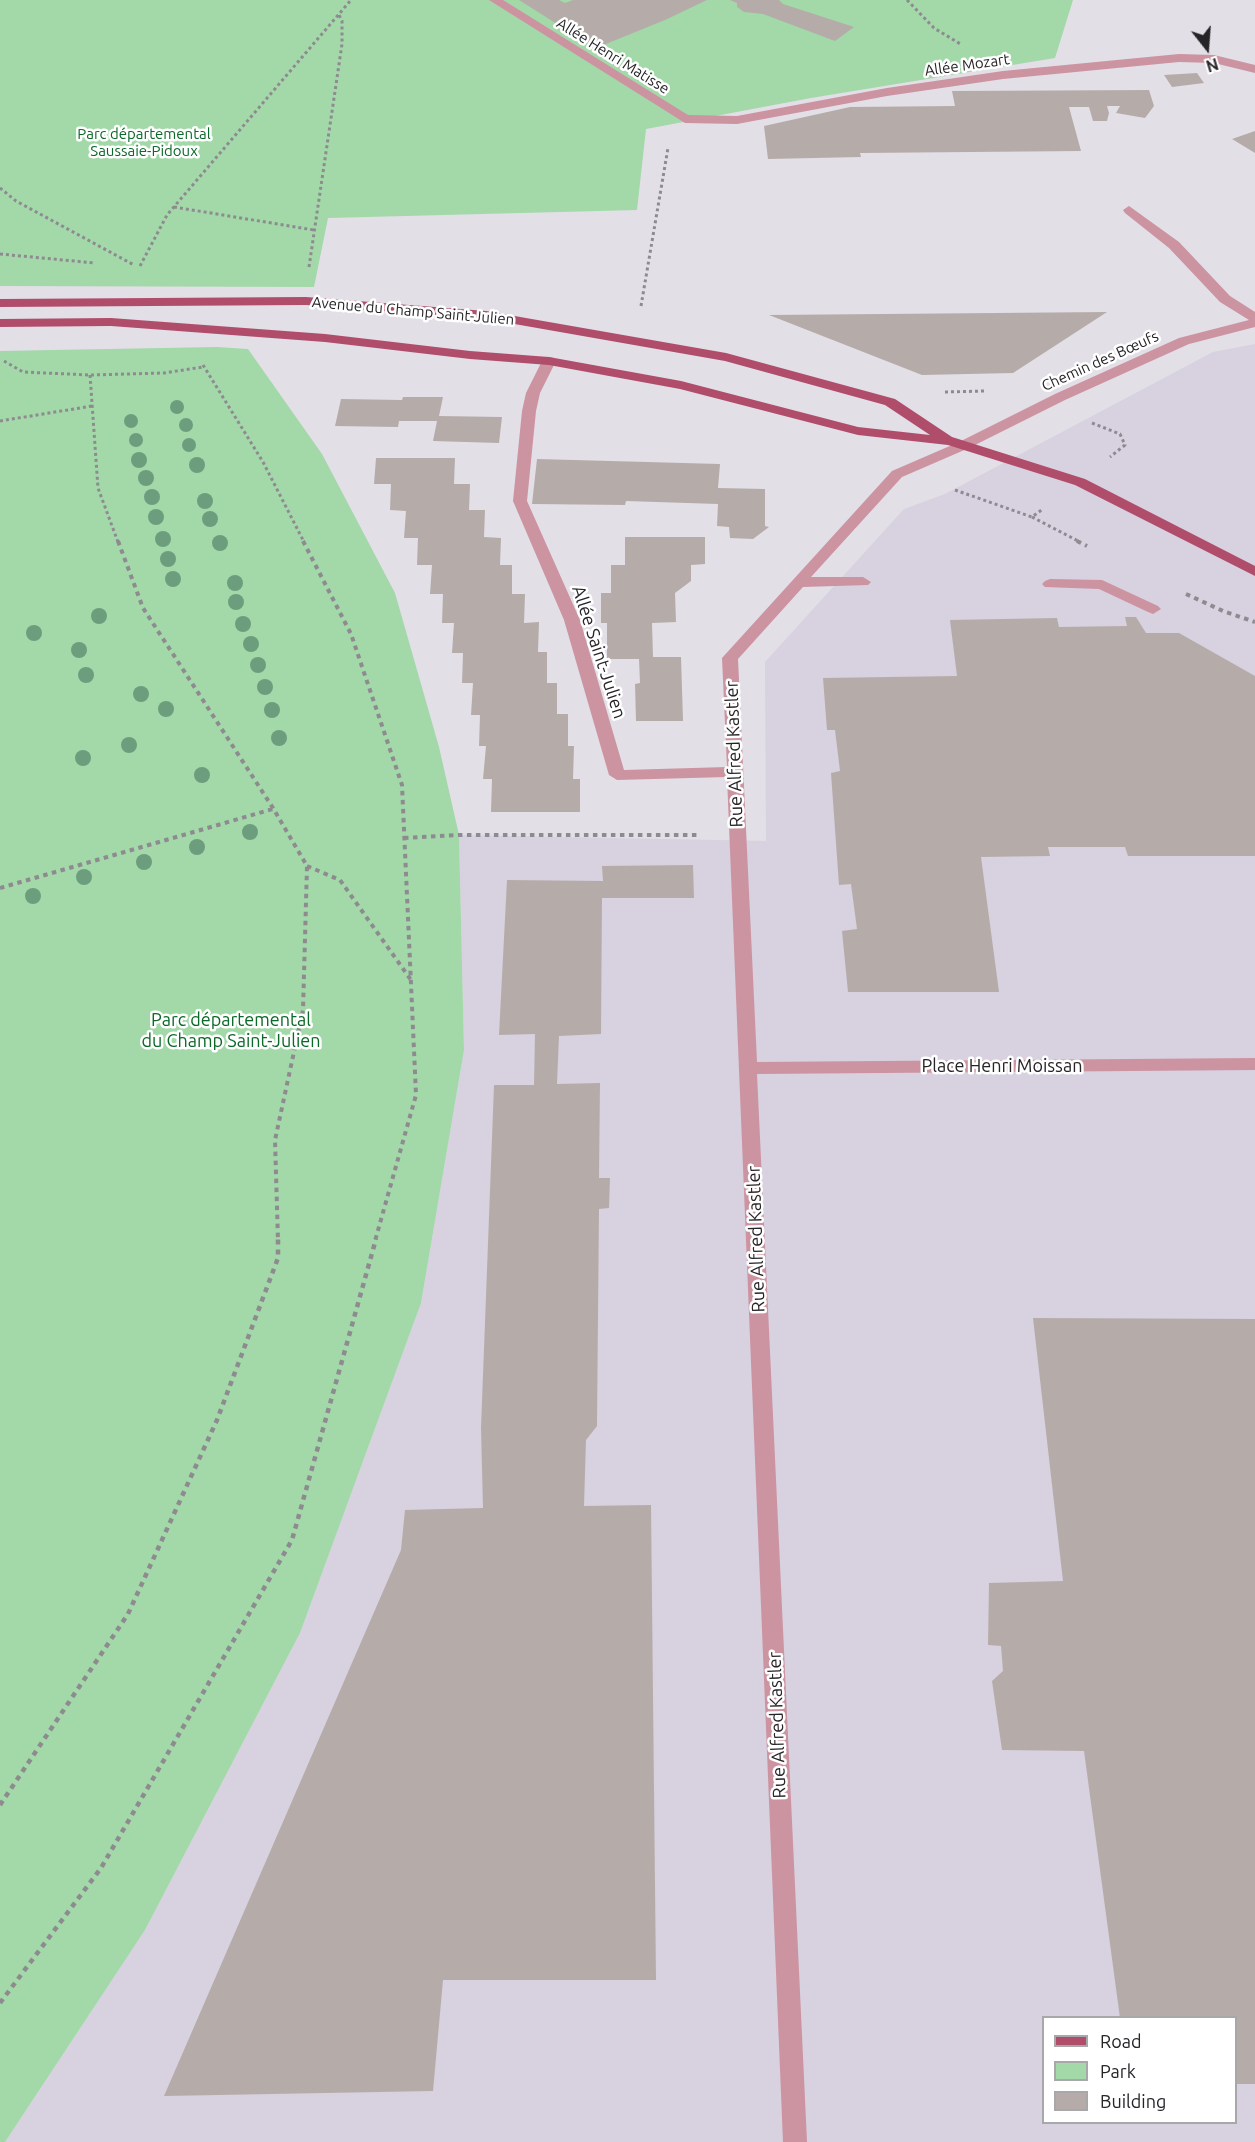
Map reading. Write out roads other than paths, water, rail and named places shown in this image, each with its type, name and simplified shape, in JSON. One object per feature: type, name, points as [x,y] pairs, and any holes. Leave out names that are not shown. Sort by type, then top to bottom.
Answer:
[{"type":"main road","name":"Avenue du Champ Saint-Julien","points":[[0,303],[306,301],[486,315],[762,366],[890,402],[957,443]]},
{"type":"main road","name":"Avenue du Champ Saint-Julien","points":[[0,322],[111,322],[325,338],[470,355],[549,361],[681,386],[858,431],[957,443],[1080,482],[1255,572]]},
{"type":"street","name":"Allée Henri Matisse","points":[[495,0],[685,119]]},
{"type":"street","name":"Allée Mozart","points":[[685,119],[737,120],[887,92],[1003,75],[1179,58],[1214,59],[1255,69]]},
{"type":"street","points":[[1129,210],[1174,245],[1225,299],[1255,318]]},
{"type":"street","name":"Chemin des Bœufs","points":[[957,443],[1184,341],[1255,323]]},
{"type":"street","name":"Allée Saint-Julien","points":[[549,361],[533,393],[529,411],[520,501],[572,620],[617,775],[735,772]]},
{"type":"street","name":"Rue Alfred Kastler","points":[[795,2142],[730,658],[897,474],[957,443]]},
{"type":"street","points":[[799,582],[863,582]]},
{"type":"street","points":[[1050,584],[1102,585],[1153,609]]},
{"type":"street","name":"Place Henri Moissan","points":[[748,1068],[1255,1064]]},
{"type":"park label","name":"Parc départemental Saussaie-Pidoux","points":[[144,142]]},
{"type":"park label","name":"Parc départemental du Champ Saint-Julien","points":[[231,1030]]}]
